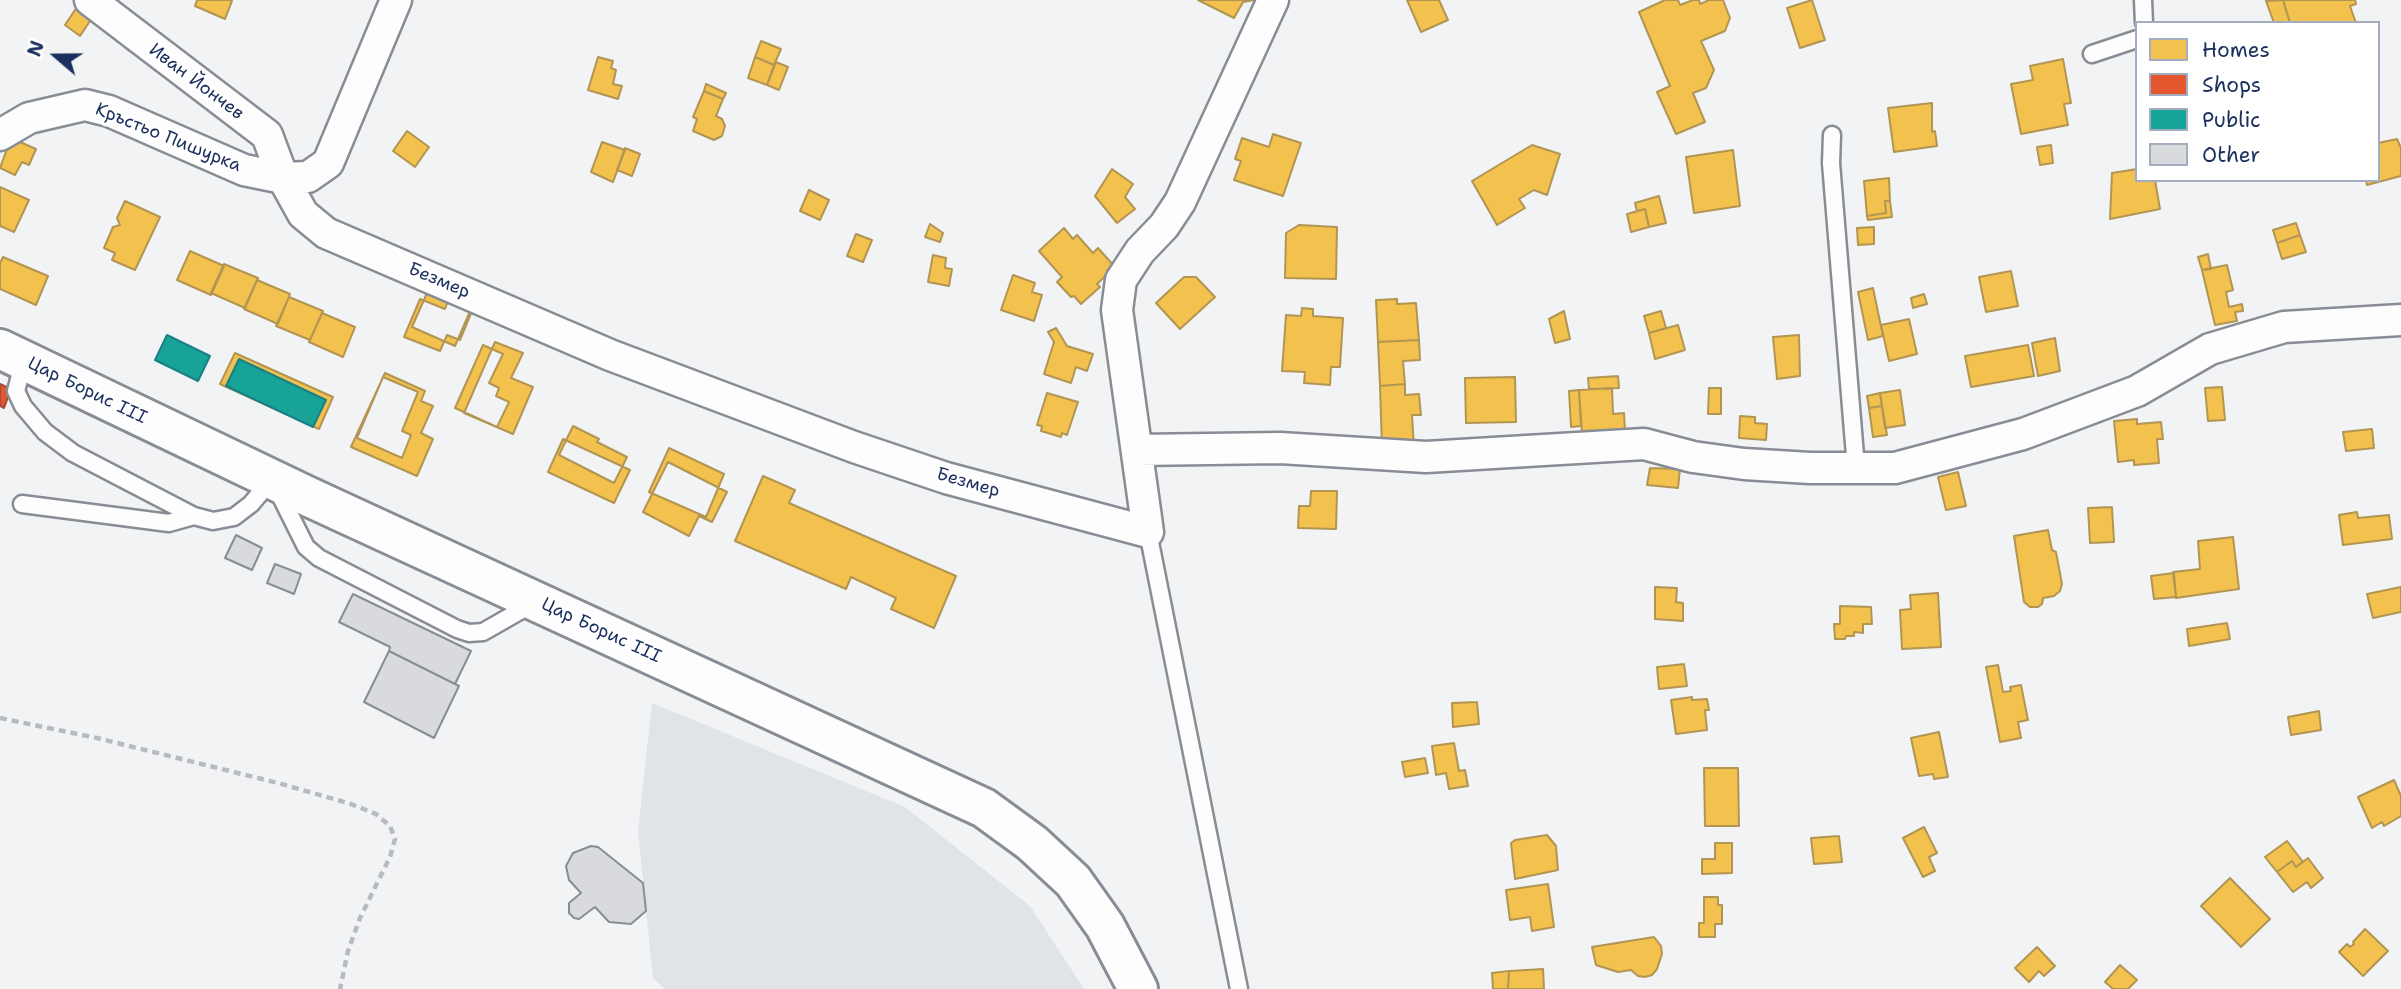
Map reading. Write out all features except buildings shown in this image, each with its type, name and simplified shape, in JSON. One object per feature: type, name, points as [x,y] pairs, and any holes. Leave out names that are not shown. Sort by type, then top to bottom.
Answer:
[{"type":"street","name":"Иван Йончев","points":[[90,0],[267,135],[283,178]]},
{"type":"street","name":"Кръстьо Пишурка","points":[[0,135],[29,118],[85,105],[109,111],[244,170],[283,178],[308,177],[328,163],[395,0]]},
{"type":"street","points":[[1148,532],[1117,310],[1121,281],[1140,251],[1164,226],[1180,202],[1273,0]]},
{"type":"street","name":"Безмер","points":[[283,178],[303,214],[326,233],[610,355],[854,447],[946,478],[1148,532]]},
{"type":"street","points":[[1137,450],[1280,448],[1426,457],[1644,444],[1693,457],[1744,464],[1895,468],[2022,434],[2137,391],[2210,349],[2284,327],[2401,320]]},
{"type":"street","name":"Цар Борис III","points":[[12,355],[272,479],[984,808],[1032,844],[1073,881],[1105,926],[1138,989]]},
{"type":"lane","points":[[2143,0],[2144,21]]},
{"type":"lane","points":[[2092,54],[2135,39]]},
{"type":"lane","points":[[1832,135],[1831,163],[1856,468]]},
{"type":"lane","points":[[12,355],[16,391],[23,406],[45,432],[73,453],[194,516],[213,520],[234,517],[251,505],[272,479],[306,547],[319,558],[457,629],[469,633],[483,632],[536,601]]},
{"type":"lane","points":[[22,504],[169,523],[194,516]]},
{"type":"lane","points":[[1148,532],[1239,989]]},
{"type":"path","points":[[0,718],[97,738],[278,783],[376,814],[390,826],[396,839],[386,867],[360,918],[348,951],[340,989]]},
{"type":"shaded area","points":[[652,703],[905,807],[1030,906],[1084,989],[665,989],[653,978],[638,831]]}]
